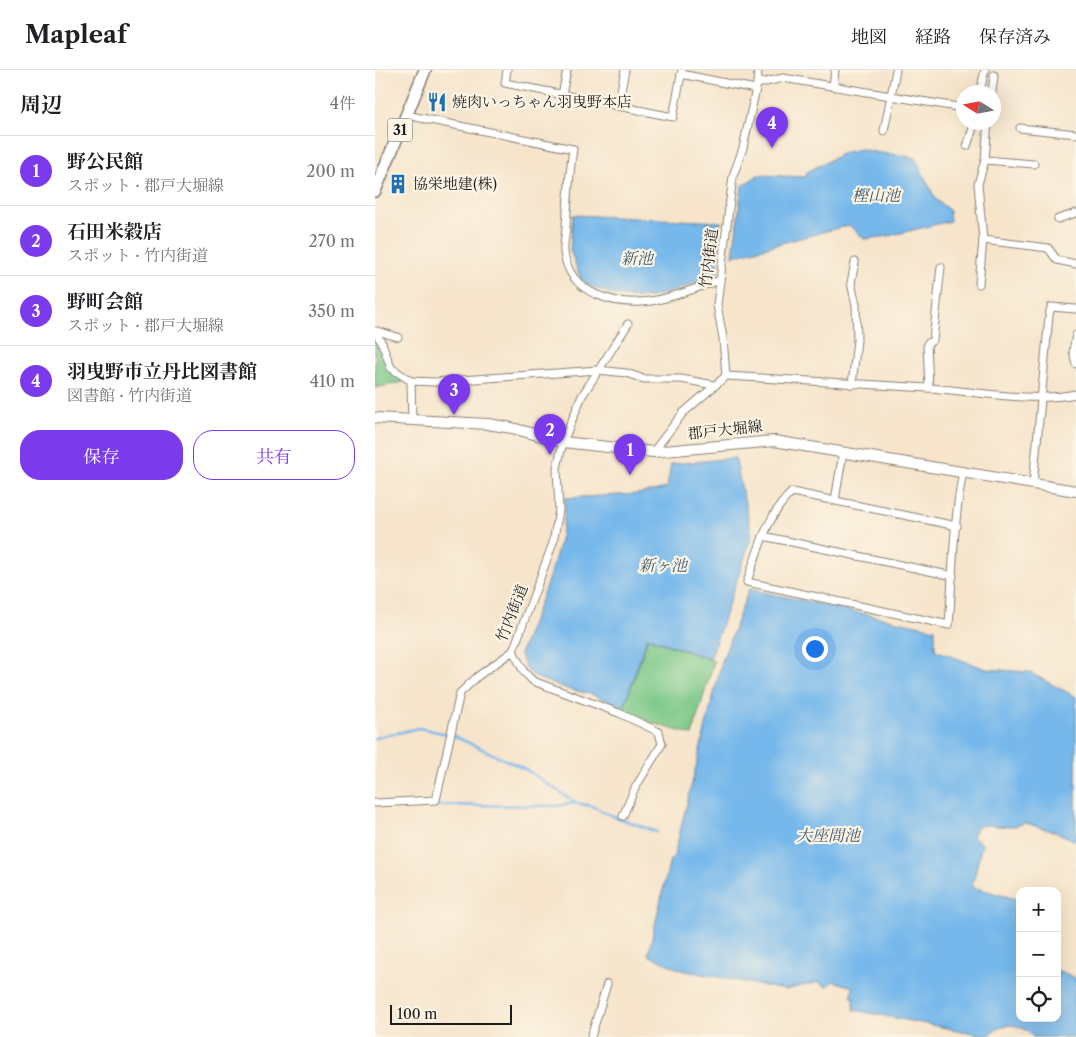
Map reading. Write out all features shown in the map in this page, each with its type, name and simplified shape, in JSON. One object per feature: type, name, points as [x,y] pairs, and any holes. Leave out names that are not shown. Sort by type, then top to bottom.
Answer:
[{"type":"main road","name":"31","points":[[375,191],[425,70]]},
{"type":"main road","name":"郡戸大堀線","points":[[375,418],[488,424],[512,428],[563,442],[653,452],[764,441],[1076,491]]},
{"type":"street","points":[[507,70],[505,83],[673,117],[682,72],[756,86],[783,78],[956,107]]},
{"type":"street","points":[[563,95],[567,70]]},
{"type":"street","points":[[618,106],[625,70]]},
{"type":"street","name":"竹内街道","points":[[726,376],[723,338],[717,305],[733,176],[743,148],[758,70]]},
{"type":"street","points":[[833,86],[835,70]]},
{"type":"street","points":[[884,131],[895,70]]},
{"type":"street","points":[[982,85],[985,70]]},
{"type":"street","points":[[992,85],[994,75]]},
{"type":"street","points":[[407,115],[573,149],[568,184],[564,253],[574,278],[586,290],[607,299],[627,302],[652,301],[720,280]]},
{"type":"street","points":[[1020,128],[1076,134]]},
{"type":"street","points":[[967,146],[972,130]]},
{"type":"street","points":[[979,284],[983,240],[978,184],[985,160],[987,130]]},
{"type":"street","points":[[985,160],[1033,164]]},
{"type":"street","points":[[1058,219],[1076,213]]},
{"type":"street","points":[[983,240],[1048,248],[1057,260],[1076,264]]},
{"type":"street","points":[[852,385],[857,340],[856,305],[851,283],[855,262]]},
{"type":"street","points":[[929,388],[927,344],[933,340],[941,267]]},
{"type":"street","points":[[1033,484],[1047,324],[1051,306],[1076,309]]},
{"type":"street","name":"竹内街道","points":[[375,803],[436,800],[460,693],[477,676],[513,651],[553,544],[559,510],[557,468],[563,442],[582,396],[627,324]]},
{"type":"street","points":[[376,331],[391,368],[411,381],[435,382],[599,370],[626,373],[644,379],[681,379],[714,385]]},
{"type":"street","points":[[376,331],[398,338]]},
{"type":"street","points":[[1076,335],[1073,351],[1076,364]]},
{"type":"street","points":[[653,452],[683,413],[726,376],[852,385],[929,388],[1041,397],[1060,397],[1076,394]]},
{"type":"street","points":[[411,381],[412,421]]},
{"type":"street","points":[[835,500],[843,453]]},
{"type":"street","points":[[957,526],[792,492],[771,519],[747,582],[949,625],[957,526],[957,505],[963,472]]},
{"type":"street","points":[[763,536],[953,576]]},
{"type":"street","points":[[513,651],[524,672],[533,681],[619,713],[659,732],[662,744],[635,788],[623,816]]},
{"type":"street","points":[[591,1037],[607,984]]},
{"type":"green space","points":[[375,335],[383,353],[404,379],[403,382],[375,388]]},
{"type":"green space","points":[[648,638],[714,661],[692,735],[623,711]]},
{"type":"water","name":"樫山池","points":[[862,149],[915,158],[936,200],[949,210],[950,221],[888,236],[864,239],[849,225],[733,256],[742,186],[758,175],[805,177],[807,172],[845,152]]},
{"type":"water","name":"新池","points":[[573,215],[721,222],[717,274],[665,294],[650,297],[635,298],[601,291],[582,282],[570,250]]},
{"type":"water","name":"新ヶ池","points":[[735,458],[752,535],[710,659],[647,637],[624,707],[591,694],[567,689],[535,677],[526,669],[520,654],[556,556],[564,517],[565,498],[638,494],[667,488],[671,464]]},
{"type":"water","name":"大座間池","points":[[749,589],[935,629],[935,650],[986,669],[1029,672],[1076,697],[1076,841],[1058,833],[1025,823],[1010,827],[982,825],[976,827],[973,836],[982,844],[972,887],[1016,899],[1014,920],[1016,924],[1016,1022],[1061,1022],[1061,972],[1076,978],[1074,995],[1076,1037],[1033,1037],[1022,1028],[1011,1025],[1000,1028],[988,1036],[854,1010],[854,997],[851,997],[853,987],[833,981],[827,987],[819,982],[785,990],[681,970],[648,955],[670,860],[674,856],[722,661]]},
{"type":"waterway","points":[[375,738],[419,728],[447,734]]},
{"type":"waterway","points":[[454,736],[525,769],[576,803]]},
{"type":"waterway","points":[[404,805],[555,806],[576,803],[592,806],[610,815],[657,832]]},
{"type":"place","name":"焼肉いっちゃん羽曳野本店","points":[[437,102]]},
{"type":"place","name":"羽曳野市立丹比図書館","points":[[772,148]]},
{"type":"place","name":"協栄地建(株)","points":[[398,184]]},
{"type":"place","name":"野町会館","points":[[454,415]]},
{"type":"place","name":"石田米穀店","points":[[550,455]]},
{"type":"place","name":"野公民館","points":[[630,475]]}]
